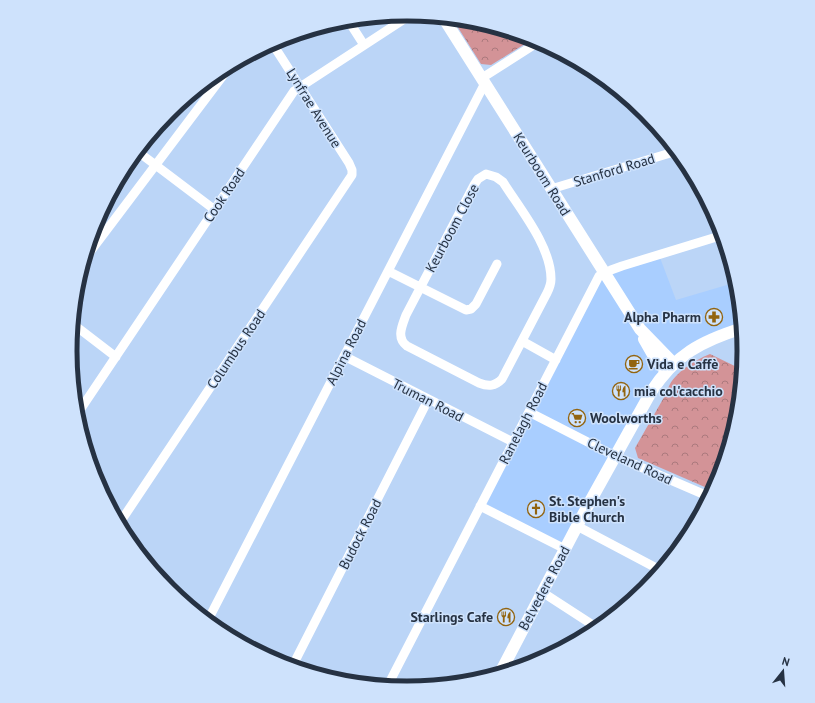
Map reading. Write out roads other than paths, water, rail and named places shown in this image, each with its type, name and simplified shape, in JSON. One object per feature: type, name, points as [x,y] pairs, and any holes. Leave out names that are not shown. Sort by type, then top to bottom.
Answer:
[{"type":"main road","name":"Keurboom Road","points":[[447,24],[641,331],[670,367]]},
{"type":"main road","name":"Belvedere Road","points":[[503,668],[577,526],[651,392],[670,367],[688,352],[721,335],[737,330]]},
{"type":"street","name":"Cook Road","points":[[82,407],[293,93],[401,21]]},
{"type":"street","points":[[352,26],[364,45]]},
{"type":"street","points":[[483,81],[533,46]]},
{"type":"street","name":"Lynfrae Avenue","points":[[275,48],[349,163],[352,174]]},
{"type":"street","points":[[95,246],[220,80]]},
{"type":"street","name":"Alpina Road","points":[[210,617],[388,271],[483,81]]},
{"type":"street","name":"Stanford Road","points":[[551,189],[672,153]]},
{"type":"street","points":[[142,155],[215,210]]},
{"type":"street","name":"Columbus Road","points":[[122,519],[352,174]]},
{"type":"street","name":"Keurboom Close","points":[[490,174],[503,182],[537,234],[549,266],[551,280],[550,285],[523,339],[502,379],[493,386],[479,383],[407,346],[402,340],[401,327],[474,185],[482,176],[490,174]]},
{"type":"street","points":[[604,273],[717,237]]},
{"type":"street","name":"Keurboom Close","points":[[388,271],[463,309],[468,310],[476,304],[497,264]]},
{"type":"street","name":"Ranelagh Road","points":[[390,681],[599,276],[604,273]]},
{"type":"street","points":[[78,328],[116,357]]},
{"type":"street","points":[[523,339],[557,357]]},
{"type":"street","name":"Truman Road","points":[[344,356],[513,442]]},
{"type":"street","name":"Budock Road","points":[[295,662],[428,400]]},
{"type":"street","name":"Cleveland Road","points":[[529,412],[615,456],[705,495]]},
{"type":"street","points":[[480,506],[565,549]]},
{"type":"street","points":[[577,526],[657,568]]},
{"type":"street","points":[[542,592],[593,625]]},
{"type":"place","name":"Alpha Pharm","points":[[714,317]]},
{"type":"place","name":"Vida e Caffè","points":[[634,364]]},
{"type":"place","name":"mia col'cacchio","points":[[621,391]]},
{"type":"place","name":"Woolworths","points":[[577,418]]},
{"type":"place","name":"St. Stephen's Bible Church","points":[[536,509]]},
{"type":"place","name":"Starlings Cafe","points":[[506,617]]}]
